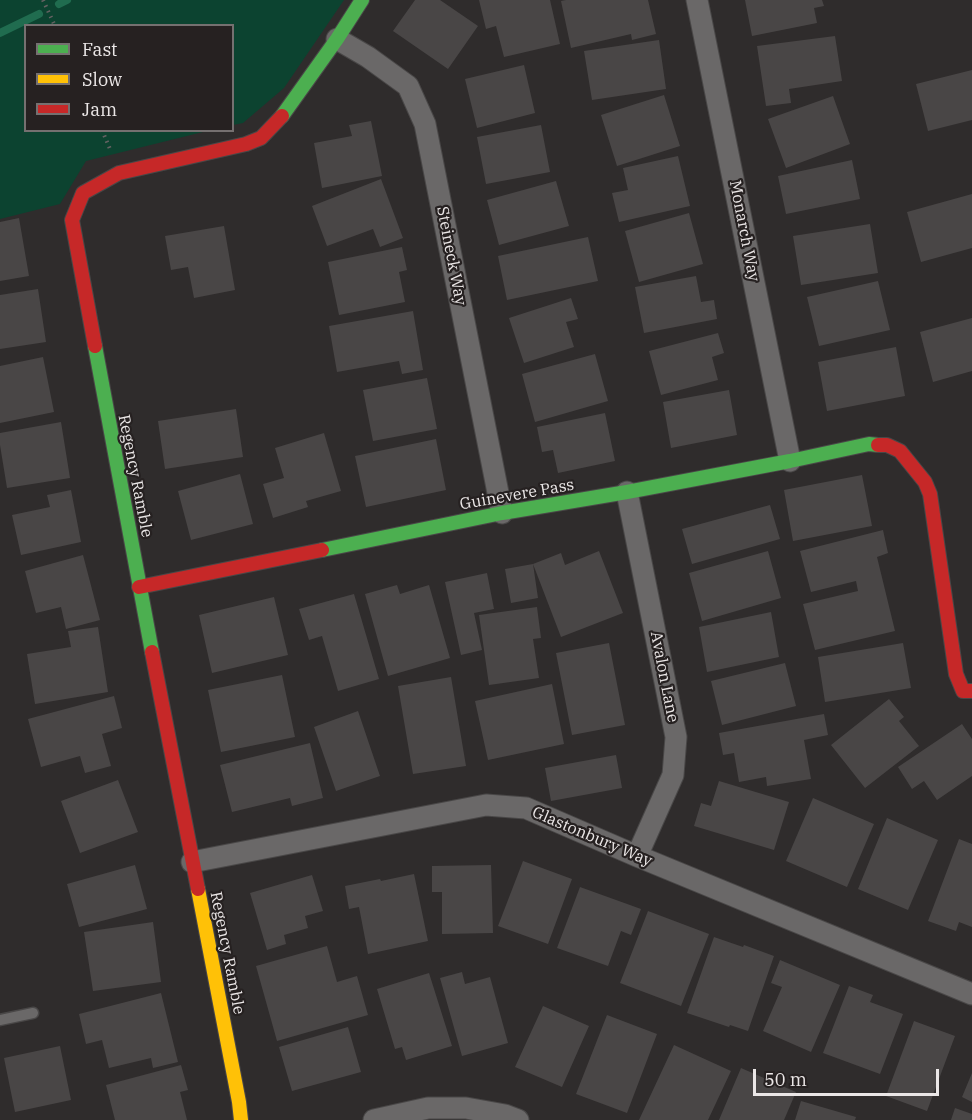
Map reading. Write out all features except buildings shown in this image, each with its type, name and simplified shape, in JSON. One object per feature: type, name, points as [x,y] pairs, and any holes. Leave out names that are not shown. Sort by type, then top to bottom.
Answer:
[{"type":"street","name":"Regency Ramble","points":[[241,1120],[139,587],[72,220],[82,192],[119,173],[246,144],[261,138],[278,122],[362,0]]},
{"type":"street","name":"Monarch Way","points":[[697,0],[790,461]]},
{"type":"street","name":"Steineck Way","points":[[337,39],[368,57],[408,86],[425,124],[502,513]]},
{"type":"street","name":"Guinevere Pass","points":[[139,587],[502,513],[627,492],[869,444],[887,445],[900,451],[917,471],[930,494],[956,674],[963,691],[972,691]]},
{"type":"street","name":"Avalon Lane","points":[[627,492],[676,737],[673,775],[637,856]]},
{"type":"street","name":"Glastonbury Way","points":[[192,862],[486,805],[526,808],[972,994]]},
{"type":"street","points":[[374,1120],[428,1108],[466,1108],[505,1115],[518,1120]]},
{"type":"lane","points":[[0,1020],[33,1013]]},
{"type":"path","points":[[44,0],[54,24]]},
{"type":"green space","points":[[0,0],[344,0],[284,88],[243,123],[234,125],[234,24],[24,24],[24,132],[203,132],[86,161],[60,204],[0,219]]},
{"type":"waterway","points":[[59,4],[67,0]]},
{"type":"waterway","points":[[0,33],[39,14]]},
{"type":"traffic: fast","points":[[282,116],[362,0]]},
{"type":"traffic: fast","points":[[95,346],[152,652]]},
{"type":"traffic: fast","points":[[322,550],[502,513],[627,492],[869,444],[878,445]]},
{"type":"traffic: slow","points":[[198,889],[241,1120]]},
{"type":"traffic: jam","points":[[95,346],[72,220],[83,193],[119,173],[246,144],[261,138],[282,116]]},
{"type":"traffic: jam","points":[[878,445],[887,445],[900,451],[925,482],[930,494],[956,674],[963,691],[972,691]]},
{"type":"traffic: jam","points":[[139,587],[322,550]]},
{"type":"traffic: jam","points":[[152,652],[198,889]]}]
